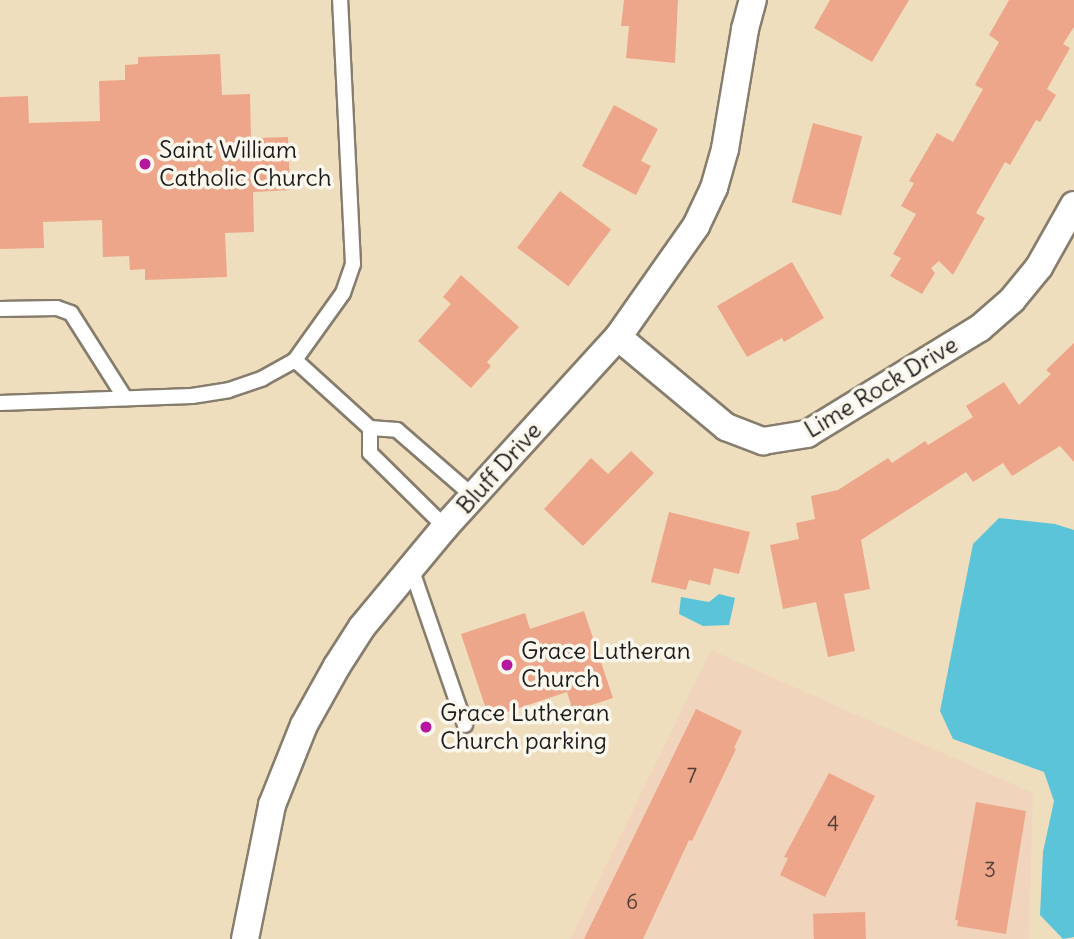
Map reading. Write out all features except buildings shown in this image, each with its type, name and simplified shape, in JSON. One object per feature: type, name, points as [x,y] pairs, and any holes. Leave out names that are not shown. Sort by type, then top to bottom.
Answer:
[{"type":"street","name":"Bluff Drive","points":[[244,939],[272,805],[304,725],[362,627],[445,527],[618,337],[696,226],[714,188],[725,149],[745,29],[754,0]]},
{"type":"street","name":"Lime Rock Drive","points":[[618,337],[726,427],[763,441],[807,434],[980,328],[1012,300],[1039,267],[1074,205]]},
{"type":"lane","points":[[0,403],[192,396],[229,390],[263,378],[295,360],[343,293],[353,264],[340,0]]},
{"type":"lane","points":[[0,309],[57,308],[71,313],[125,398]]},
{"type":"lane","points":[[295,360],[370,428],[397,430],[473,496]]},
{"type":"lane","points":[[370,428],[370,453],[445,527]]},
{"type":"lane","points":[[411,568],[465,725]]},
{"type":"shaded area","points":[[711,650],[1033,793],[1029,939],[570,939]]},
{"type":"water","points":[[999,518],[1055,524],[1074,530],[1074,937],[1063,939],[1040,915],[1043,852],[1054,801],[1044,772],[953,739],[940,711],[973,544]]},
{"type":"water","points":[[719,594],[735,598],[729,625],[703,626],[679,614],[681,597],[709,602]]},
{"type":"place","name":"Saint William Catholic Church","points":[[145,164]]},
{"type":"place","name":"Grace Lutheran Church","points":[[507,665]]},
{"type":"place","name":"Grace Lutheran Church parking","points":[[426,727]]}]
